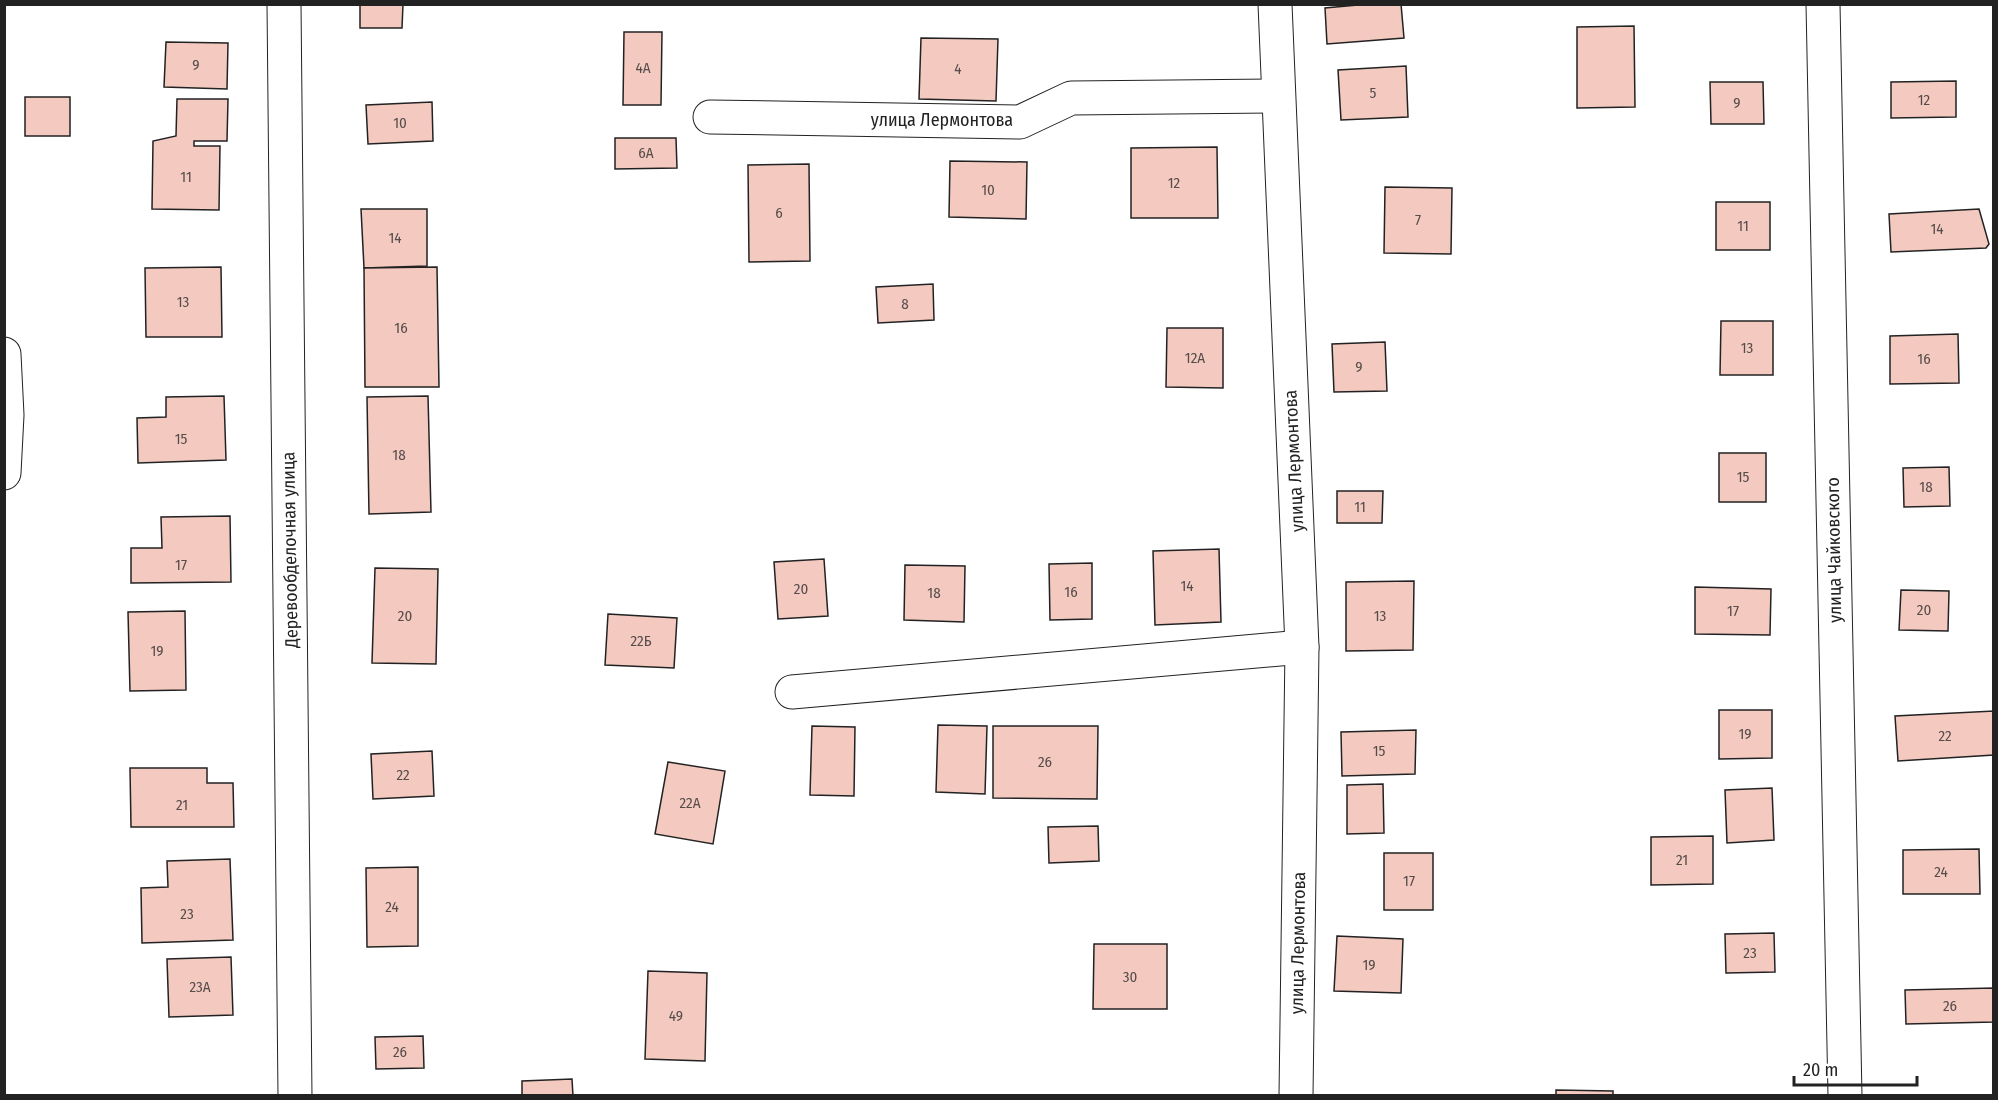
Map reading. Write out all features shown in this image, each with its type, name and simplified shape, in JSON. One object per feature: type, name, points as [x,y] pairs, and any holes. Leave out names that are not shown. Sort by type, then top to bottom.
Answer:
[{"type":"street","name":"Деревообделочная улица","points":[[285,4],[295,1095]]},
{"type":"street","name":"улица Лермонтова","points":[[1275,4],[1277,96],[1302,647],[1296,1095]]},
{"type":"street","name":"улица Чайковского","points":[[1823,4],[1845,1095]]},
{"type":"street","name":"улица Лермонтова","points":[[710,117],[1020,122],[1071,98],[1277,96]]},
{"type":"street","points":[[4,354],[7,415],[4,473]]},
{"type":"street","points":[[792,692],[1302,647]]},
{"type":"building","points":[[360,4],[403,4],[402,28],[360,28]]},
{"type":"building","points":[[1401,4],[1404,38],[1327,44],[1325,8]]},
{"type":"building","points":[[1634,26],[1635,107],[1577,108],[1577,27]]},
{"type":"building","points":[[624,32],[662,32],[661,105],[623,105]]},
{"type":"building","points":[[921,38],[998,39],[996,101],[919,99]]},
{"type":"building","points":[[166,42],[228,43],[227,89],[164,87]]},
{"type":"building","points":[[1406,66],[1408,117],[1341,120],[1338,70]]},
{"type":"building","points":[[1956,81],[1956,117],[1891,118],[1891,82]]},
{"type":"building","points":[[1710,82],[1763,82],[1764,124],[1711,124]]},
{"type":"building","points":[[25,97],[70,97],[70,136],[25,136]]},
{"type":"building","points":[[177,99],[228,99],[227,141],[194,141],[194,146],[220,146],[219,210],[152,209],[153,141],[176,136]]},
{"type":"building","points":[[432,102],[433,141],[368,144],[366,105]]},
{"type":"building","points":[[615,138],[676,138],[677,168],[615,169]]},
{"type":"building","points":[[1217,147],[1218,218],[1131,218],[1131,148]]},
{"type":"building","points":[[950,161],[1027,162],[1026,219],[949,217]]},
{"type":"building","points":[[809,164],[810,261],[749,262],[748,165]]},
{"type":"building","points":[[1385,187],[1452,188],[1451,254],[1384,253]]},
{"type":"building","points":[[1716,202],[1770,202],[1770,250],[1716,250]]},
{"type":"building","points":[[361,209],[427,209],[427,266],[364,268]]},
{"type":"building","points":[[1979,209],[1989,244],[1986,248],[1891,252],[1889,214]]},
{"type":"building","points":[[221,267],[222,337],[146,337],[145,268]]},
{"type":"building","points":[[437,267],[439,387],[365,387],[364,268]]},
{"type":"building","points":[[933,284],[934,320],[878,323],[876,287]]},
{"type":"building","points":[[1721,321],[1773,321],[1773,375],[1720,375]]},
{"type":"building","points":[[1167,328],[1223,328],[1223,388],[1166,387]]},
{"type":"building","points":[[1958,334],[1959,383],[1890,384],[1890,336]]},
{"type":"building","points":[[1385,342],[1387,391],[1334,392],[1332,344]]},
{"type":"building","points":[[224,396],[226,460],[138,463],[137,418],[166,417],[166,397]]},
{"type":"building","points":[[428,396],[431,512],[369,514],[367,397]]},
{"type":"building","points":[[1719,453],[1766,453],[1766,502],[1719,502]]},
{"type":"building","points":[[1949,467],[1950,506],[1904,507],[1903,468]]},
{"type":"building","points":[[1337,491],[1383,491],[1382,523],[1337,523]]},
{"type":"building","points":[[230,516],[231,582],[131,583],[131,548],[162,548],[161,517]]},
{"type":"building","points":[[1219,549],[1221,622],[1155,625],[1153,551]]},
{"type":"building","points":[[824,559],[828,616],[778,619],[774,562]]},
{"type":"building","points":[[1092,563],[1092,619],[1050,620],[1049,564]]},
{"type":"building","points":[[905,565],[965,566],[964,622],[904,620]]},
{"type":"building","points":[[375,568],[438,569],[436,664],[372,663]]},
{"type":"building","points":[[1414,581],[1413,650],[1346,651],[1346,582]]},
{"type":"building","points":[[1695,587],[1771,589],[1770,635],[1695,634]]},
{"type":"building","points":[[1901,590],[1949,591],[1948,631],[1899,630]]},
{"type":"building","points":[[185,611],[186,690],[130,691],[128,612]]},
{"type":"building","points":[[608,614],[677,618],[674,668],[605,665]]},
{"type":"building","points":[[1719,710],[1772,710],[1772,758],[1719,759]]},
{"type":"building","points":[[1994,711],[1994,755],[1898,761],[1895,716]]},
{"type":"building","points":[[938,725],[987,726],[985,794],[936,792]]},
{"type":"building","points":[[812,726],[855,727],[854,796],[810,795]]},
{"type":"building","points":[[993,726],[1098,726],[1097,799],[993,798]]},
{"type":"building","points":[[1416,730],[1415,774],[1342,776],[1341,732]]},
{"type":"building","points":[[432,751],[434,796],[373,799],[371,754]]},
{"type":"building","points":[[668,762],[725,771],[713,844],[655,834]]},
{"type":"building","points":[[130,768],[207,768],[207,783],[233,783],[234,827],[131,827]]},
{"type":"building","points":[[1383,784],[1384,833],[1347,834],[1347,785]]},
{"type":"building","points":[[1772,788],[1774,840],[1727,843],[1725,790]]},
{"type":"building","points":[[1098,826],[1099,861],[1049,863],[1048,827]]},
{"type":"building","points":[[1713,836],[1713,884],[1651,885],[1651,837]]},
{"type":"building","points":[[1979,849],[1980,894],[1903,894],[1903,850]]},
{"type":"building","points":[[1384,853],[1433,853],[1433,910],[1384,910]]},
{"type":"building","points":[[230,859],[233,940],[142,943],[141,888],[168,887],[167,861]]},
{"type":"building","points":[[418,867],[418,946],[367,947],[366,868]]},
{"type":"building","points":[[1774,933],[1775,972],[1726,973],[1725,934]]},
{"type":"building","points":[[1337,936],[1403,939],[1401,993],[1334,991]]},
{"type":"building","points":[[1094,944],[1167,944],[1167,1009],[1093,1009]]},
{"type":"building","points":[[231,957],[233,1015],[169,1017],[167,959]]},
{"type":"building","points":[[648,971],[707,973],[705,1061],[645,1059]]},
{"type":"building","points":[[1994,988],[1994,1022],[1906,1024],[1905,990]]},
{"type":"building","points":[[423,1036],[424,1068],[376,1069],[375,1037]]},
{"type":"building","points":[[572,1079],[573,1096],[522,1096],[522,1081]]},
{"type":"building","points":[[1556,1090],[1613,1091],[1613,1096],[1556,1096]]}]
